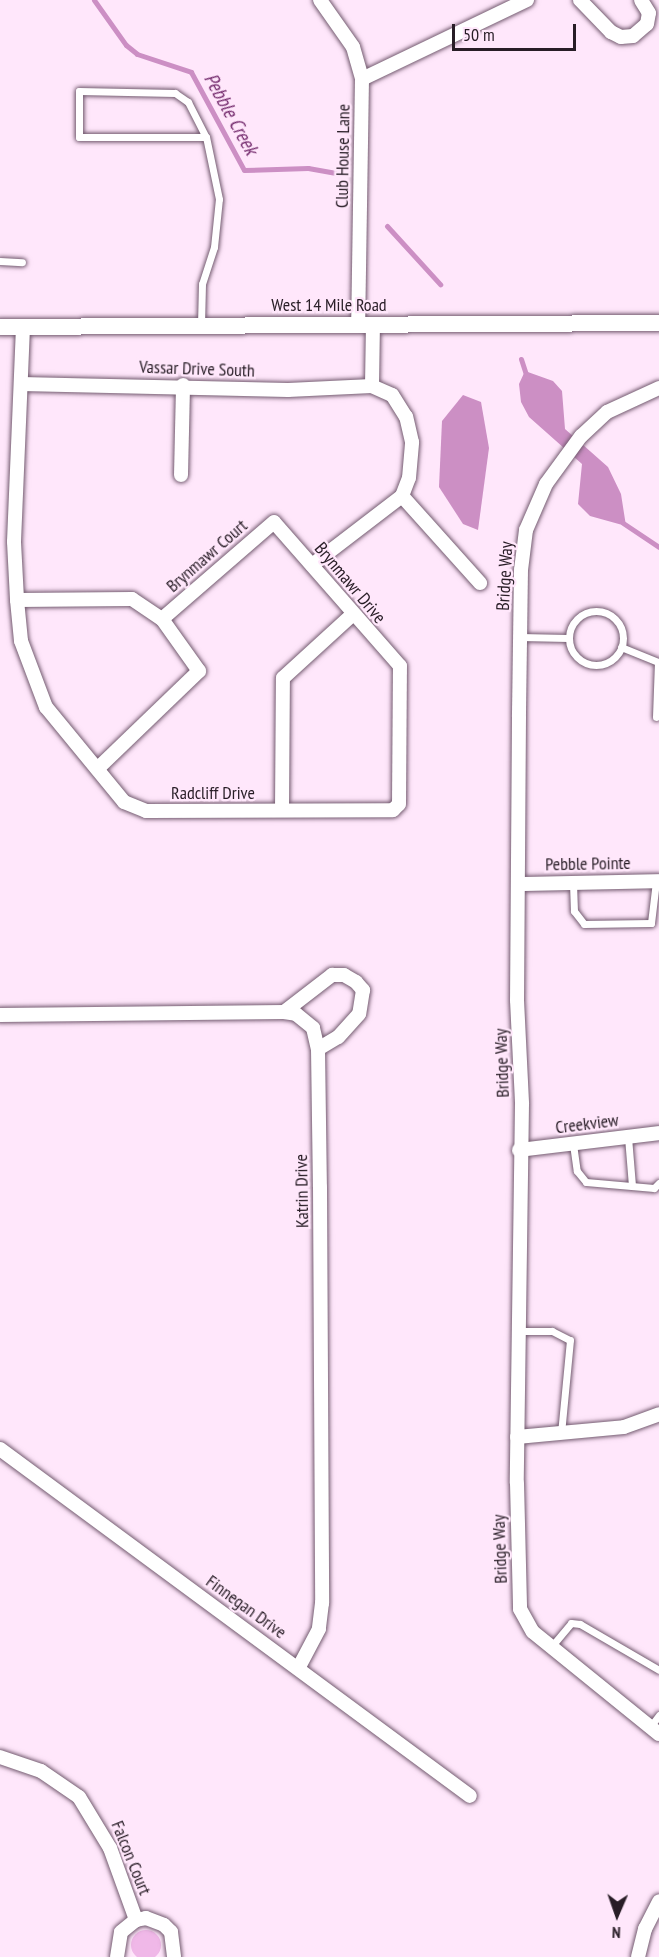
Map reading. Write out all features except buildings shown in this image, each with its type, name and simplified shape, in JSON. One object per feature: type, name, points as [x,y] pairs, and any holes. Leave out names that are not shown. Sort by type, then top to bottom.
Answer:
[{"type":"street","name":"Club House Lane","points":[[320,0],[353,47],[362,79],[366,325]]},
{"type":"street","points":[[362,79],[527,0]]},
{"type":"street","points":[[580,0],[610,32],[621,37],[633,36],[647,24],[650,13],[641,0]]},
{"type":"street","name":"West 14 Mile Road","points":[[0,327],[659,323]]},
{"type":"street","points":[[312,565],[402,496],[410,478],[412,442],[409,426],[392,395],[372,386],[366,325]]},
{"type":"street","name":"Radcliff Drive","points":[[23,327],[21,384],[17,402],[14,542],[21,641],[35,686],[46,707],[124,802],[146,811],[393,810],[399,804],[400,666]]},
{"type":"street","name":"Vassar Drive South","points":[[21,384],[183,385],[288,390],[372,386]]},
{"type":"street","points":[[181,475],[183,385]]},
{"type":"street","name":"Bridge Way","points":[[655,1731],[533,1632],[520,1608],[517,1437],[520,637],[526,530],[563,456],[581,436],[607,412],[659,388]]},
{"type":"street","points":[[402,496],[480,583]]},
{"type":"street","name":"Brynmawr Drive","points":[[274,522],[352,615],[400,666]]},
{"type":"street","name":"Brynmawr Court","points":[[162,619],[274,522]]},
{"type":"street","points":[[17,600],[132,599],[162,619],[199,671],[97,769]]},
{"type":"street","points":[[282,810],[283,678],[352,615]]},
{"type":"street","name":"Pebble Pointe","points":[[519,884],[657,881]]},
{"type":"street","points":[[284,1012],[332,975],[344,975],[356,982],[363,990],[359,1014],[338,1037],[318,1049]]},
{"type":"street","name":"Katrin Drive","points":[[0,1015],[284,1012],[296,1014],[313,1028],[318,1049],[322,1603],[319,1629],[299,1667]]},
{"type":"street","name":"Creekview","points":[[519,1150],[659,1133]]},
{"type":"street","points":[[517,1437],[561,1435],[624,1427],[659,1414]]},
{"type":"street","name":"Finnegan Drive","points":[[0,1449],[299,1667],[470,1796]]},
{"type":"street","name":"Falcon Court","points":[[0,1757],[41,1771],[79,1797],[110,1848],[136,1920]]},
{"type":"street","points":[[638,1957],[645,1929],[659,1901]]},
{"type":"street","points":[[117,1957],[121,1932],[136,1920],[146,1918],[165,1924],[175,1941],[174,1957]]},
{"type":"lane","points":[[201,325],[202,284],[214,247],[219,199],[206,137],[188,102],[175,93],[79,91],[80,137],[206,137]]},
{"type":"lane","points":[[0,261],[22,262]]},
{"type":"lane","points":[[600,612],[616,621],[621,647],[604,664],[587,664],[573,654],[568,638],[570,628],[582,615],[600,612]]},
{"type":"lane","points":[[520,637],[568,638]]},
{"type":"lane","points":[[621,647],[658,662],[656,717]]},
{"type":"lane","points":[[573,883],[574,910],[584,924],[651,923],[657,881]]},
{"type":"lane","points":[[628,1137],[632,1186]]},
{"type":"lane","points":[[573,1144],[577,1171],[586,1182],[654,1188],[659,1183]]},
{"type":"lane","points":[[518,1331],[552,1331],[570,1340],[561,1435]]},
{"type":"lane","points":[[551,1647],[571,1623],[580,1624],[659,1670]]},
{"type":"lane","points":[[655,1731],[659,1715]]},
{"type":"shaded area","points":[[525,371],[553,381],[562,391],[565,429],[608,467],[621,494],[626,526],[590,516],[578,504],[582,464],[529,417],[521,402],[519,384]]},
{"type":"shaded area","points":[[463,395],[481,402],[489,448],[478,530],[463,524],[439,487],[442,421]]},
{"type":"shaded area","points":[[146,1930],[157,1934],[161,1945],[157,1956],[146,1960],[135,1956],[131,1945],[135,1934]]},
{"type":"waterway","name":"Pebble Creek","points":[[94,0],[126,45],[137,54],[191,72],[244,170],[308,168],[335,173]]},
{"type":"waterway","name":"Pebble Creek","points":[[387,226],[440,284]]},
{"type":"waterway","name":"Pebble Creek","points":[[521,359],[527,377]]},
{"type":"waterway","name":"Pebble Creek","points":[[623,523],[659,547]]}]
